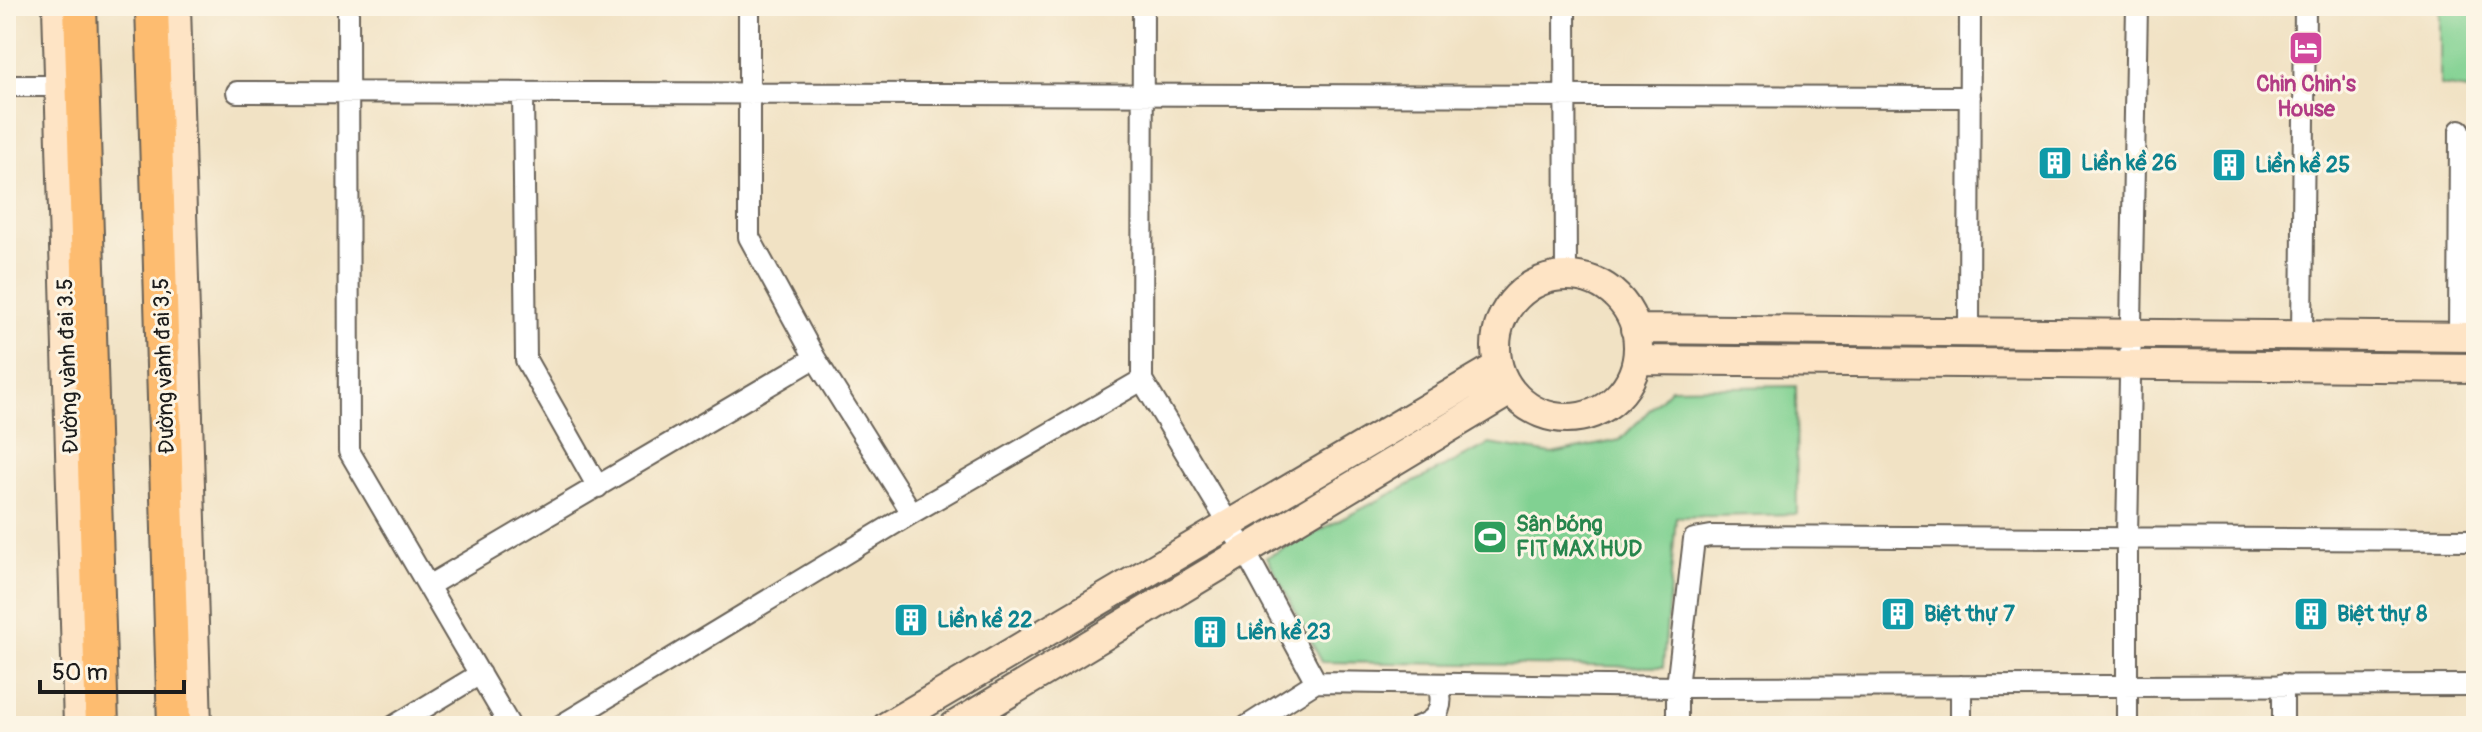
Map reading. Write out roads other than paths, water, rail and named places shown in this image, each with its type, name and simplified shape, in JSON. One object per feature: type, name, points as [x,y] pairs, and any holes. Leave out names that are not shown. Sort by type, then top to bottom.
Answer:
[{"type":"main road","name":"Đường vành đai 3.5","points":[[57,6],[78,726]]},
{"type":"main road","points":[[80,6],[102,726]]},
{"type":"main road","name":"Đường vành đai 3,5","points":[[152,6],[174,726]]},
{"type":"main road","points":[[176,6],[197,726]]},
{"type":"main road","points":[[1566,276],[1587,278],[1606,287],[1622,301],[1635,329],[1638,360],[1631,380],[1618,397],[1602,410],[1582,417],[1562,419],[1524,405],[1504,379],[1495,349],[1498,327],[1508,306],[1523,290],[1543,279],[1566,276]]},
{"type":"main road","points":[[1635,329],[2467,337]]},
{"type":"main road","points":[[1638,360],[2476,368]]},
{"type":"main road","points":[[887,726],[1230,526],[1504,379]]},
{"type":"main road","points":[[954,726],[1245,551],[1504,379]]},
{"type":"street","points":[[348,6],[349,451],[510,726]]},
{"type":"street","points":[[749,6],[749,237],[815,358],[912,513]]},
{"type":"street","points":[[1143,6],[1142,380],[1245,551],[1316,682]]},
{"type":"street","points":[[1565,6],[1566,276]]},
{"type":"street","points":[[1969,330],[1970,6]]},
{"type":"street","points":[[2127,726],[2127,536],[2137,6]]},
{"type":"street","points":[[2302,336],[2305,6]]},
{"type":"street","points":[[6,86],[60,86]]},
{"type":"street","points":[[237,92],[1970,97]]},
{"type":"street","points":[[523,93],[526,360],[598,487]]},
{"type":"street","points":[[2460,130],[2467,337]]},
{"type":"street","points":[[428,586],[815,358]]},
{"type":"street","points":[[560,726],[912,513],[1142,380]]},
{"type":"street","points":[[1677,726],[1677,687],[1694,539],[1711,536],[2127,536],[2476,540]]},
{"type":"street","points":[[394,726],[480,674]]},
{"type":"street","points":[[1247,726],[1316,682],[1677,687],[2476,685]]},
{"type":"street","points":[[1421,726],[1428,724],[1438,714],[1441,694],[1438,684]]},
{"type":"street","points":[[2283,684],[2283,726]]},
{"type":"street","points":[[1961,686],[1961,726]]},
{"type":"place","name":"Chin Chin's House","points":[[2306,48]]},
{"type":"place","name":"Liền kề 26","points":[[2055,163]]},
{"type":"place","name":"Liền kề 25","points":[[2229,165]]},
{"type":"place","name":"Sân bóng FIT MAX HUD","points":[[1490,537]]},
{"type":"place","name":"Biệt thự 7","points":[[1898,614]]},
{"type":"place","name":"Biệt thự 8","points":[[2311,614]]},
{"type":"place","name":"Liền kề 22","points":[[911,620]]},
{"type":"place","name":"Liền kề 23","points":[[1210,632]]}]
